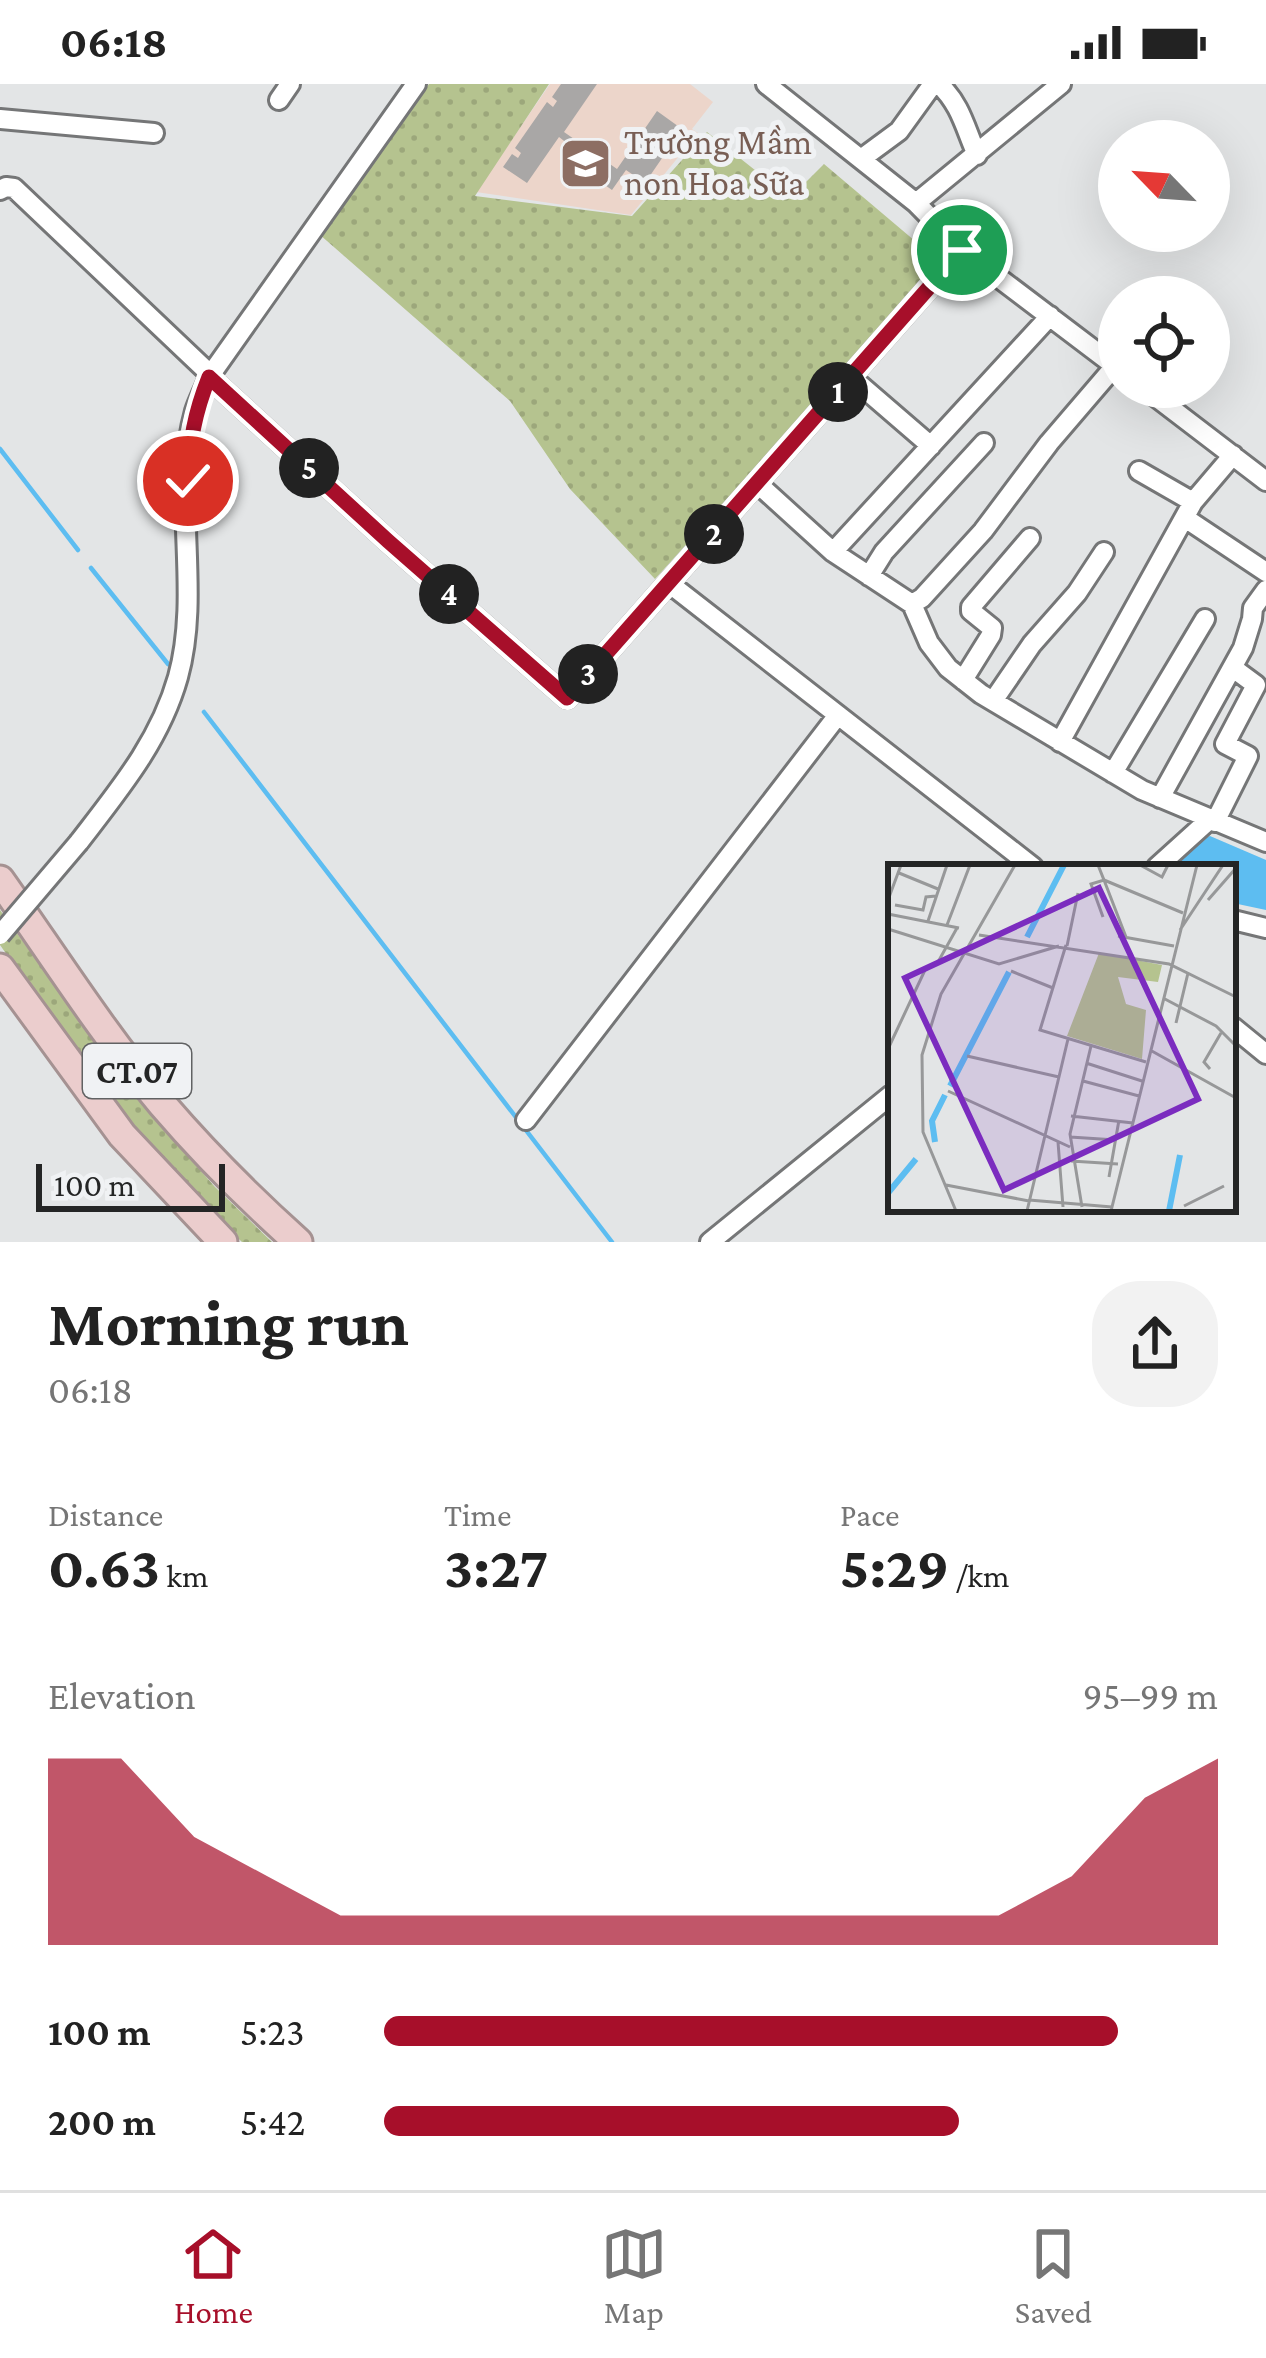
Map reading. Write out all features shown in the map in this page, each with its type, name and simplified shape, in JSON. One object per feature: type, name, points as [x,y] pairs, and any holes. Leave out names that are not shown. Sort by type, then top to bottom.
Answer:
[{"type":"highway","name":"CT.07","points":[[0,880],[161,1103],[298,1242]]},
{"type":"highway","name":"CT.07","points":[[0,968],[122,1135],[223,1242]]},
{"type":"street","points":[[0,935],[79,842],[148,749],[178,676],[188,599],[189,444],[210,376],[416,84]]},
{"type":"street","points":[[766,84],[916,203],[962,250],[1098,353]]},
{"type":"street","points":[[860,159],[899,131],[936,84],[952,96],[962,113],[976,155]]},
{"type":"street","points":[[916,203],[1061,84]]},
{"type":"street","points":[[0,118],[154,133]]},
{"type":"street","points":[[0,190],[14,188],[388,541],[567,698],[962,250]]},
{"type":"street","points":[[833,552],[1050,316]]},
{"type":"street","points":[[851,377],[931,446]]},
{"type":"street","points":[[912,604],[983,531],[1048,443],[1098,388]]},
{"type":"street","points":[[1171,408],[1266,481]]},
{"type":"street","points":[[869,576],[884,552],[984,443]]},
{"type":"street","points":[[1060,742],[1189,510],[1233,455]]},
{"type":"street","points":[[1139,471],[1266,572]]},
{"type":"street","points":[[758,484],[833,552],[912,604],[929,643],[963,680],[1113,773],[1266,842]]},
{"type":"street","points":[[963,680],[992,628],[971,607],[1030,538]]},
{"type":"street","points":[[993,701],[1104,552]]},
{"type":"street","points":[[670,584],[1029,864]]},
{"type":"street","points":[[1160,798],[1233,668],[1249,631],[1252,608],[1266,590]]},
{"type":"street","points":[[1113,773],[1205,619]]},
{"type":"street","points":[[1161,864],[1212,821],[1248,756],[1225,744],[1256,685],[1233,668]]},
{"type":"street","points":[[526,1120],[838,715]]},
{"type":"street","points":[[1236,921],[1266,928]]},
{"type":"street","points":[[1236,1029],[1266,1054]]},
{"type":"street","points":[[710,1242],[888,1097]]},
{"type":"shaded area","name":"Trường Mầm non Hoa Sữa","points":[[550,84],[690,84],[713,102],[692,129],[698,133],[631,215],[476,192]]},
{"type":"green space","points":[[429,84],[549,84],[475,196],[632,216],[707,132],[790,198],[824,164],[941,263],[655,579],[570,489],[510,401],[319,234]]},
{"type":"green space","points":[[0,910],[142,1104],[215,1187],[272,1242],[242,1242],[143,1137],[0,945]]},
{"type":"water","points":[[1210,836],[1266,860],[1266,910],[1236,904],[1236,864],[1176,864]]},
{"type":"building","points":[[561,84],[597,84],[564,132],[617,169],[657,111],[682,129],[645,183],[626,170],[612,190],[561,154],[568,144],[559,137],[527,183],[503,167],[512,154],[518,158],[521,153],[515,148],[547,102],[553,107],[557,101],[552,97]]},
{"type":"waterway","points":[[0,449],[78,550]]},
{"type":"waterway","points":[[91,568],[168,664]]},
{"type":"waterway","points":[[204,712],[612,1242]]},
{"type":"place","name":"Trường Mầm non Hoa Sữa","points":[[585,163]]},
{"type":"route","points":[[188,481],[189,444],[209,377],[567,698],[962,250]]}]
